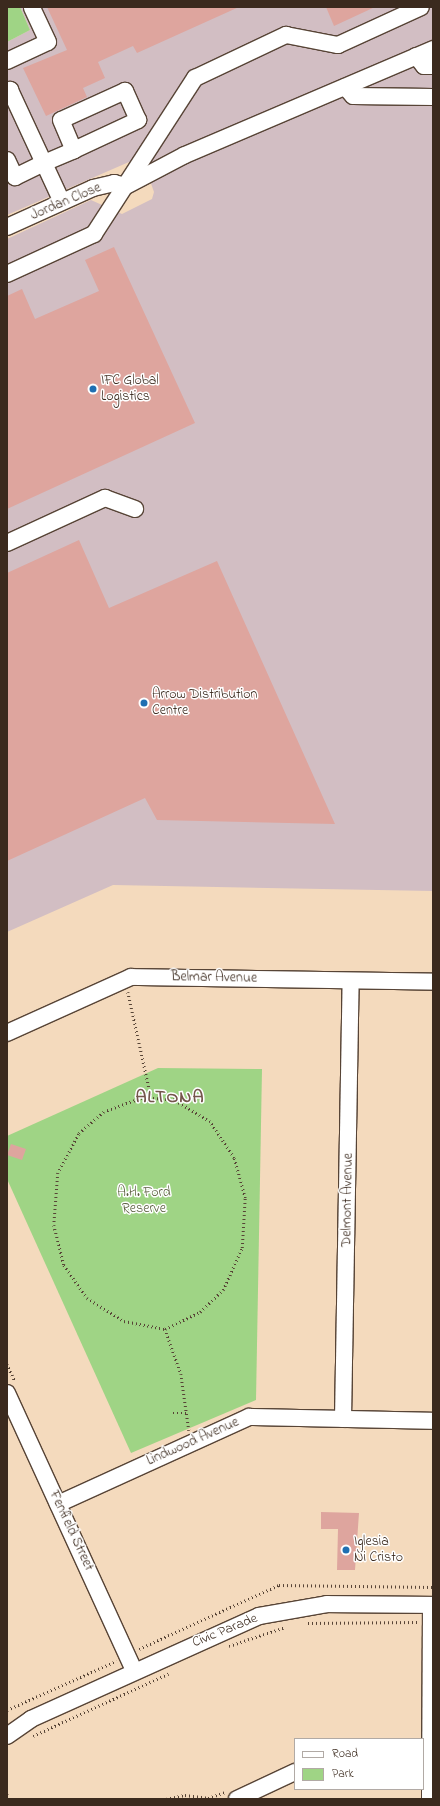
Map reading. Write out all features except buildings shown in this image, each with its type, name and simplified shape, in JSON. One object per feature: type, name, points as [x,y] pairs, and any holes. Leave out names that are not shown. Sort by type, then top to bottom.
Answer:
[{"type":"street","points":[[7,61],[48,42],[32,7]]},
{"type":"street","points":[[7,274],[94,234],[195,78],[286,35],[338,45],[421,7]]},
{"type":"street","points":[[126,186],[185,155],[433,49]]},
{"type":"street","points":[[416,56],[424,66],[433,66]]},
{"type":"street","points":[[345,87],[353,96],[433,97]]},
{"type":"street","points":[[7,92],[10,90],[62,202]]},
{"type":"street","points":[[7,160],[14,177],[74,150],[138,120],[124,91],[60,120],[74,150]]},
{"type":"street","name":"Jordan Close","points":[[7,226],[102,185],[126,186]]},
{"type":"street","points":[[7,543],[105,498],[134,509]]},
{"type":"street","name":"Belmar Avenue","points":[[7,1033],[131,977],[433,982]]},
{"type":"street","name":"Delmont Avenue","points":[[344,1419],[352,981]]},
{"type":"street","name":"Fenfield Street","points":[[7,1393],[134,1670]]},
{"type":"street","name":"Lindwood Avenue","points":[[58,1504],[249,1417],[433,1421]]},
{"type":"street","name":"Civic Parade","points":[[7,1736],[31,1719],[134,1670],[229,1627],[276,1611],[332,1604],[432,1605]]},
{"type":"street","points":[[430,1799],[427,1763],[432,1605]]},
{"type":"street","name":"Civic Parade","points":[[7,1725],[31,1719]]},
{"type":"street","points":[[236,1799],[294,1772]]},
{"type":"path","points":[[121,995],[134,989]]},
{"type":"path","points":[[128,992],[151,1097]]},
{"type":"path","points":[[151,1097],[174,1100],[210,1122],[234,1158],[245,1198],[242,1248],[223,1290],[200,1312],[165,1329],[124,1321],[87,1298],[64,1265],[53,1218],[58,1173],[79,1134],[104,1112],[131,1100],[151,1097]]},
{"type":"path","points":[[165,1329],[181,1374],[190,1429],[183,1433]]},
{"type":"path","points":[[173,1413],[187,1413]]},
{"type":"path","points":[[303,1624],[418,1622]]},
{"type":"path","points":[[224,1649],[287,1626]]},
{"type":"path","points":[[7,1710],[116,1661],[113,1654]]},
{"type":"path","points":[[26,1740],[173,1672]]},
{"type":"path","points":[[7,1794],[9,1799]]},
{"type":"shaded area","points":[[20,7],[433,7],[433,891],[113,885],[7,932],[7,239],[91,200],[122,214],[152,199],[154,192],[148,175],[136,163],[129,162],[7,215],[7,42],[30,30]]},
{"type":"green space","points":[[7,7],[20,7],[30,30],[7,42]]},
{"type":"green space","name":"A.H. Ford Reserve","points":[[158,1068],[262,1069],[256,1400],[131,1453],[7,1179],[7,1136]]},
{"type":"place","name":"IFC Global Logistics","points":[[93,389]]},
{"type":"place","name":"Arrow Distribution Centre","points":[[144,703]]},
{"type":"place","name":"Iglesia Ni Cristo","points":[[346,1550]]},
{"type":"district","name":"ALTONA","points":[[170,1098]]}]
